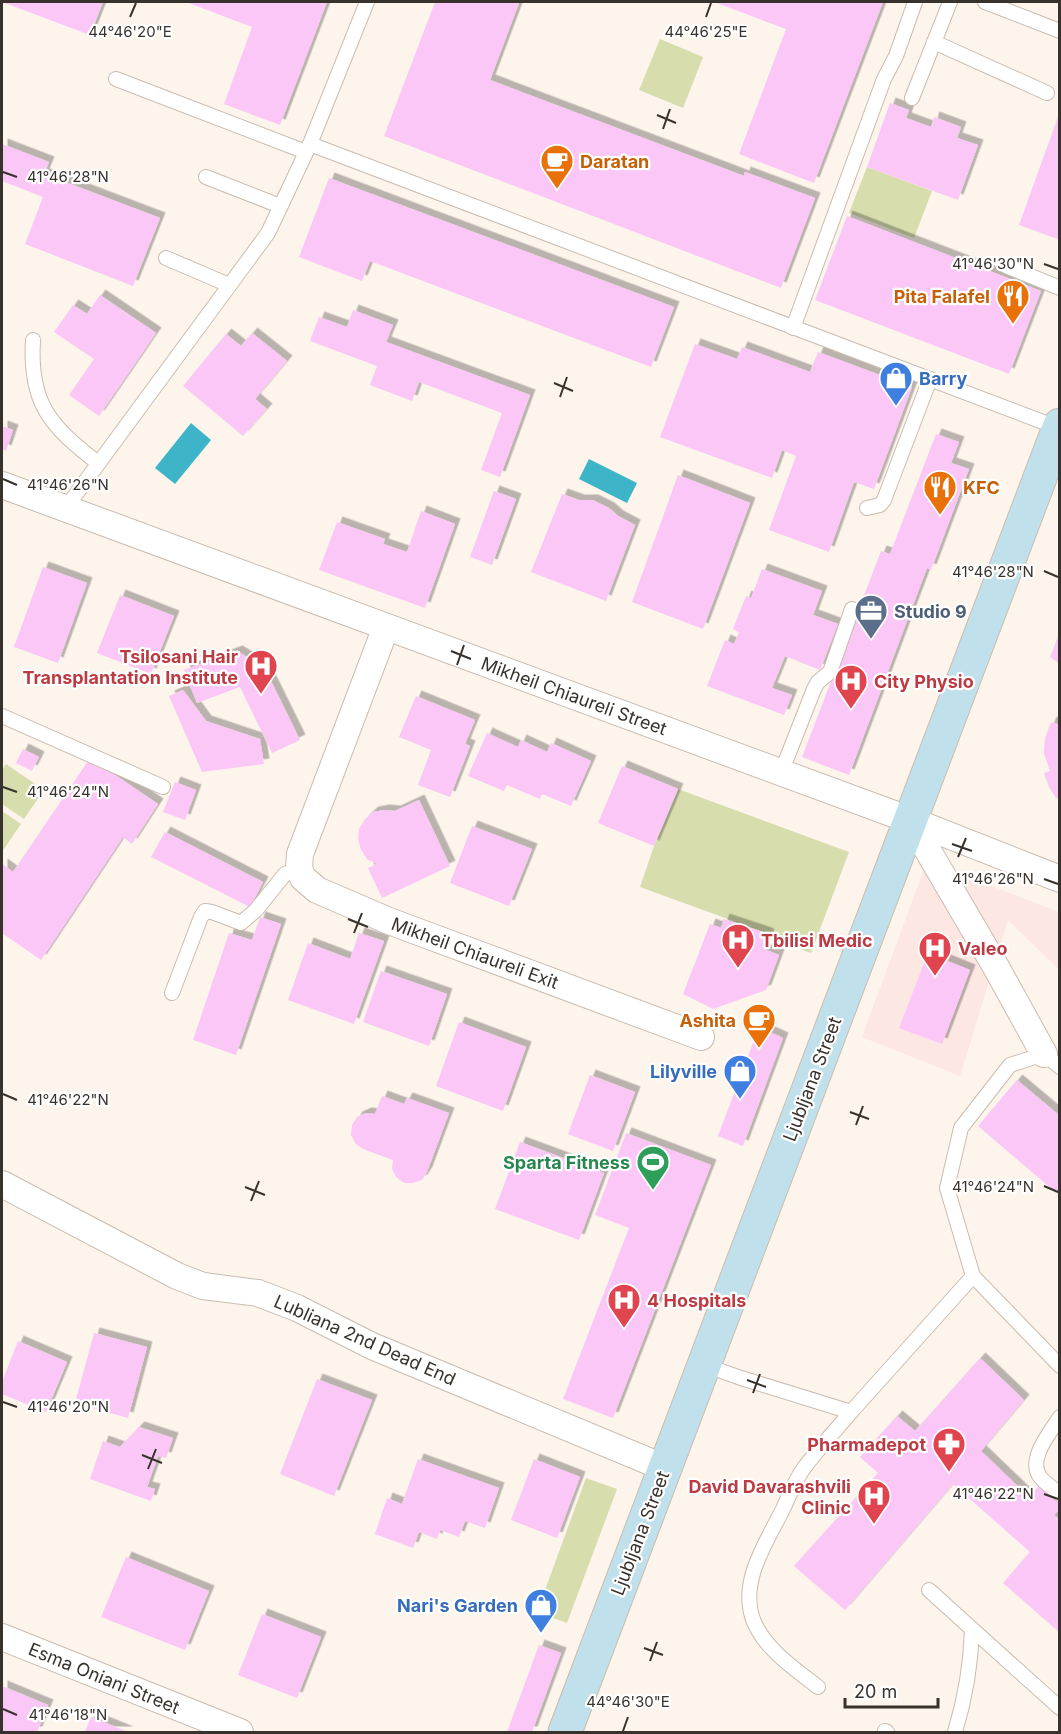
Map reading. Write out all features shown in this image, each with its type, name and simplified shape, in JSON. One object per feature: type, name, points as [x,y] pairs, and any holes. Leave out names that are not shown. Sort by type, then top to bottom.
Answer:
[{"type":"street","name":"Ljubljana Street","points":[[565,1732],[1059,427]]},
{"type":"street","name":"Mikheil Chiaureli Street","points":[[2,485],[910,820],[1059,879]]},
{"type":"street","points":[[299,868],[300,855],[386,627]]},
{"type":"street","points":[[910,820],[1052,1061]]},
{"type":"street","name":"Mikheil Chiaureli Exit","points":[[299,868],[303,878],[317,890],[389,921],[701,1036]]},
{"type":"street","name":"Lubliana 2nd Dead End","points":[[2,1184],[177,1276],[203,1286],[258,1293],[297,1308],[372,1346],[665,1468]]},
{"type":"street","name":"Esma Oniani Street","points":[[2,1637],[240,1732]]},
{"type":"lane","points":[[65,508],[268,233],[308,148],[367,2]]},
{"type":"lane","points":[[793,328],[884,79],[896,56],[915,2]]},
{"type":"lane","points":[[912,98],[950,2]]},
{"type":"lane","points":[[985,2],[1059,31]]},
{"type":"lane","points":[[934,42],[1047,93]]},
{"type":"lane","points":[[116,79],[1059,427]]},
{"type":"lane","points":[[206,177],[280,206]]},
{"type":"lane","points":[[166,258],[229,285]]},
{"type":"lane","points":[[1006,266],[1059,288]]},
{"type":"lane","points":[[33,340],[31,365],[38,398],[51,421],[78,448],[98,463]]},
{"type":"lane","points":[[867,508],[880,505],[884,500],[930,379]]},
{"type":"lane","points":[[781,772],[814,689],[818,682],[830,672],[852,609]]},
{"type":"lane","points":[[2,716],[163,787]]},
{"type":"lane","points":[[172,993],[205,911],[241,922],[256,910],[285,874],[299,868]]},
{"type":"lane","points":[[1052,1061],[1010,1065],[961,1128],[947,1188],[973,1276],[1059,1366]]},
{"type":"lane","points":[[818,1687],[788,1663],[764,1638],[754,1622],[749,1592],[756,1562],[802,1470],[973,1276]]},
{"type":"lane","points":[[704,1365],[851,1412]]},
{"type":"lane","points":[[1059,1417],[1038,1453],[1036,1461],[1039,1476],[1059,1494]]},
{"type":"lane","points":[[929,1590],[1059,1708]]},
{"type":"lane","points":[[955,1732],[963,1706],[971,1657],[972,1629]]},
{"type":"shaded area","points":[[927,861],[1059,912],[1059,970],[1008,920],[960,1076],[862,1037]]},
{"type":"green space","points":[[660,39],[703,57],[683,108],[639,90]]},
{"type":"green space","points":[[867,167],[932,191],[914,238],[849,213]]},
{"type":"green space","points":[[6,764],[44,790],[24,819],[2,804],[2,770]]},
{"type":"green space","points":[[678,789],[849,852],[811,953],[784,943],[769,934],[640,887]]},
{"type":"green space","points":[[2,811],[21,824],[2,852]]},
{"type":"green space","points":[[586,1478],[617,1489],[567,1623],[537,1612]]},
{"type":"water","points":[[191,423],[211,440],[175,484],[155,468]]},
{"type":"water","points":[[589,459],[637,483],[627,503],[579,479]]},
{"type":"building","points":[[2,2],[103,2],[90,35]]},
{"type":"building","points":[[186,2],[327,2],[280,125],[224,104],[252,27]]},
{"type":"building","points":[[435,2],[519,3],[490,80],[744,176],[745,172],[815,198],[781,288],[384,136]]},
{"type":"building","points":[[714,2],[883,2],[814,183],[739,154],[786,29]]},
{"type":"building","points":[[890,103],[909,110],[906,118],[931,127],[934,117],[961,127],[957,138],[978,145],[958,200],[867,167]]},
{"type":"building","points":[[1060,114],[1060,240],[1019,225]]},
{"type":"building","points":[[2,144],[49,162],[44,174],[160,218],[133,286],[25,244],[43,197],[2,181]]},
{"type":"building","points":[[329,178],[674,307],[651,367],[370,261],[362,281],[299,257]]},
{"type":"building","points":[[847,216],[1041,291],[1009,374],[815,300]]},
{"type":"building","points":[[100,295],[156,333],[99,416],[69,395],[94,359],[54,332],[73,305],[87,314]]},
{"type":"building","points":[[353,310],[393,325],[386,342],[530,395],[500,477],[481,470],[502,413],[419,382],[412,401],[370,385],[377,366],[310,341],[319,317],[347,327]]},
{"type":"building","points":[[252,333],[287,361],[255,399],[267,409],[243,436],[183,386],[226,334],[241,346]]},
{"type":"building","points":[[695,344],[737,359],[742,347],[810,372],[818,352],[912,387],[874,489],[854,482],[829,552],[769,530],[796,456],[782,450],[772,478],[660,437]]},
{"type":"building","points":[[2,426],[13,430],[6,451],[2,449]]},
{"type":"building","points":[[936,434],[959,442],[951,463],[969,469],[931,570],[927,568],[849,775],[802,757],[881,551],[890,554]]},
{"type":"building","points":[[678,475],[750,503],[703,629],[632,602]]},
{"type":"building","points":[[494,491],[516,499],[492,565],[470,557]]},
{"type":"building","points":[[562,494],[579,500],[593,500],[635,525],[606,601],[531,572]]},
{"type":"building","points":[[421,511],[455,524],[425,608],[319,570],[337,522],[385,539],[383,544],[407,552]]},
{"type":"building","points":[[43,567],[87,583],[58,663],[14,647]]},
{"type":"building","points":[[762,569],[822,591],[813,615],[838,624],[820,670],[785,656],[772,688],[792,695],[784,715],[707,686],[725,640],[734,644],[739,632],[733,629],[746,596],[751,598]]},
{"type":"building","points":[[120,595],[174,616],[151,674],[97,653]]},
{"type":"building","points":[[1060,634],[1060,664],[1050,657]]},
{"type":"building","name":"Tsilosani Hair Transplantation Institute","points":[[237,651],[264,667],[300,740],[272,753],[240,687],[197,703],[184,670]]},
{"type":"building","points":[[183,690],[206,721],[260,739],[264,764],[202,772],[169,696]]},
{"type":"building","points":[[416,696],[475,720],[465,744],[470,746],[450,797],[418,785],[431,750],[399,737]]},
{"type":"building","points":[[1051,722],[1060,725],[1060,799],[1056,798],[1049,787],[1044,773],[1050,771],[1044,754],[1045,738]]},
{"type":"building","points":[[487,733],[518,747],[521,740],[547,752],[551,743],[591,761],[571,806],[542,794],[540,799],[507,785],[504,791],[468,776]]},
{"type":"building","points":[[23,749],[39,757],[32,771],[16,763]]},
{"type":"building","points":[[90,758],[158,804],[132,844],[123,837],[41,960],[2,933],[2,864],[13,872]]},
{"type":"building","points":[[622,766],[678,789],[654,846],[598,823]]},
{"type":"building","points":[[175,782],[196,790],[185,820],[163,812]]},
{"type":"building","points":[[419,800],[450,866],[382,898],[368,868],[377,864],[367,859],[361,850],[358,839],[359,829],[373,812],[395,811]]},
{"type":"building","points":[[472,826],[532,849],[509,906],[450,883]]},
{"type":"building","points":[[165,832],[263,882],[250,907],[151,857]]},
{"type":"building","points":[[260,917],[281,924],[236,1055],[193,1040],[229,933],[252,940]]},
{"type":"building","points":[[724,919],[769,934],[764,949],[779,955],[766,990],[713,1009],[683,994],[710,924],[721,928]]},
{"type":"building","points":[[359,933],[384,941],[354,1024],[288,1000],[308,943],[350,959]]},
{"type":"building","points":[[928,953],[970,970],[942,1044],[899,1028]]},
{"type":"building","points":[[381,971],[447,994],[429,1046],[363,1022]]},
{"type":"building","points":[[459,1022],[526,1047],[503,1111],[436,1086]]},
{"type":"building","points":[[759,1027],[783,1038],[743,1146],[718,1136]]},
{"type":"building","points":[[590,1075],[635,1092],[613,1151],[568,1134]]},
{"type":"building","points":[[1017,1080],[1060,1116],[1060,1196],[978,1126]]},
{"type":"building","points":[[382,1096],[404,1104],[407,1098],[449,1113],[422,1180],[404,1183],[396,1177],[392,1169],[393,1160],[363,1149],[355,1143],[351,1135],[352,1125],[357,1117],[366,1113],[375,1114]]},
{"type":"building","points":[[626,1133],[711,1165],[613,1418],[563,1399],[629,1228],[595,1215]]},
{"type":"building","points":[[520,1142],[604,1173],[579,1240],[495,1209]]},
{"type":"building","points":[[94,1333],[147,1347],[128,1418],[75,1403]]},
{"type":"building","points":[[18,1341],[67,1362],[46,1412],[2,1394],[2,1382]]},
{"type":"building","name":"David Davarashvili Clinic","points":[[980,1358],[1024,1400],[981,1451],[1029,1497],[1040,1485],[1060,1502],[1060,1509],[1054,1515],[1060,1520],[1060,1633],[1003,1583],[1030,1552],[953,1484],[845,1610],[794,1566],[878,1473],[860,1457],[897,1416],[915,1431]]},
{"type":"building","points":[[317,1379],[372,1400],[334,1496],[280,1474]]},
{"type":"building","points":[[139,1427],[173,1438],[166,1458],[158,1456],[147,1487],[155,1489],[151,1501],[90,1479],[103,1441],[120,1447]]},
{"type":"building","points":[[418,1459],[499,1488],[485,1528],[465,1521],[459,1537],[440,1530],[437,1539],[419,1532],[413,1548],[375,1534],[387,1498],[402,1504]]},
{"type":"building","points":[[534,1459],[580,1477],[557,1538],[511,1520]]},
{"type":"building","points":[[126,1557],[209,1591],[185,1650],[101,1617]]},
{"type":"building","points":[[262,1614],[321,1637],[297,1698],[238,1675]]},
{"type":"building","points":[[539,1645],[561,1653],[532,1732],[507,1732]]},
{"type":"building","points":[[2,1686],[48,1705],[37,1732],[2,1732]]},
{"type":"building","points":[[91,1717],[128,1732],[85,1732]]},
{"type":"place","name":"Daratan","points":[[557,190]]},
{"type":"place","name":"Pita Falafel","points":[[1013,325]]},
{"type":"place","name":"Barry","points":[[896,407]]},
{"type":"place","name":"KFC","points":[[940,516]]},
{"type":"place","name":"Studio 9","points":[[871,640]]},
{"type":"place","name":"Tsilosani Hair Transplantation Institute","points":[[261,695]]},
{"type":"place","name":"City Physio","points":[[851,710]]},
{"type":"place","name":"Tbilisi Medic","points":[[738,969]]},
{"type":"place","name":"Valeo","points":[[935,977]]},
{"type":"place","name":"Ashita","points":[[759,1049]]},
{"type":"place","name":"Lilyville","points":[[740,1100]]},
{"type":"place","name":"Sparta Fitness","points":[[653,1191]]},
{"type":"place","name":"4 Hospitals","points":[[624,1329]]},
{"type":"place","name":"Pharmadepot","points":[[949,1473]]},
{"type":"place","name":"David Davarashvili Clinic","points":[[874,1525]]},
{"type":"place","name":"Nari's Garden","points":[[541,1634]]}]
